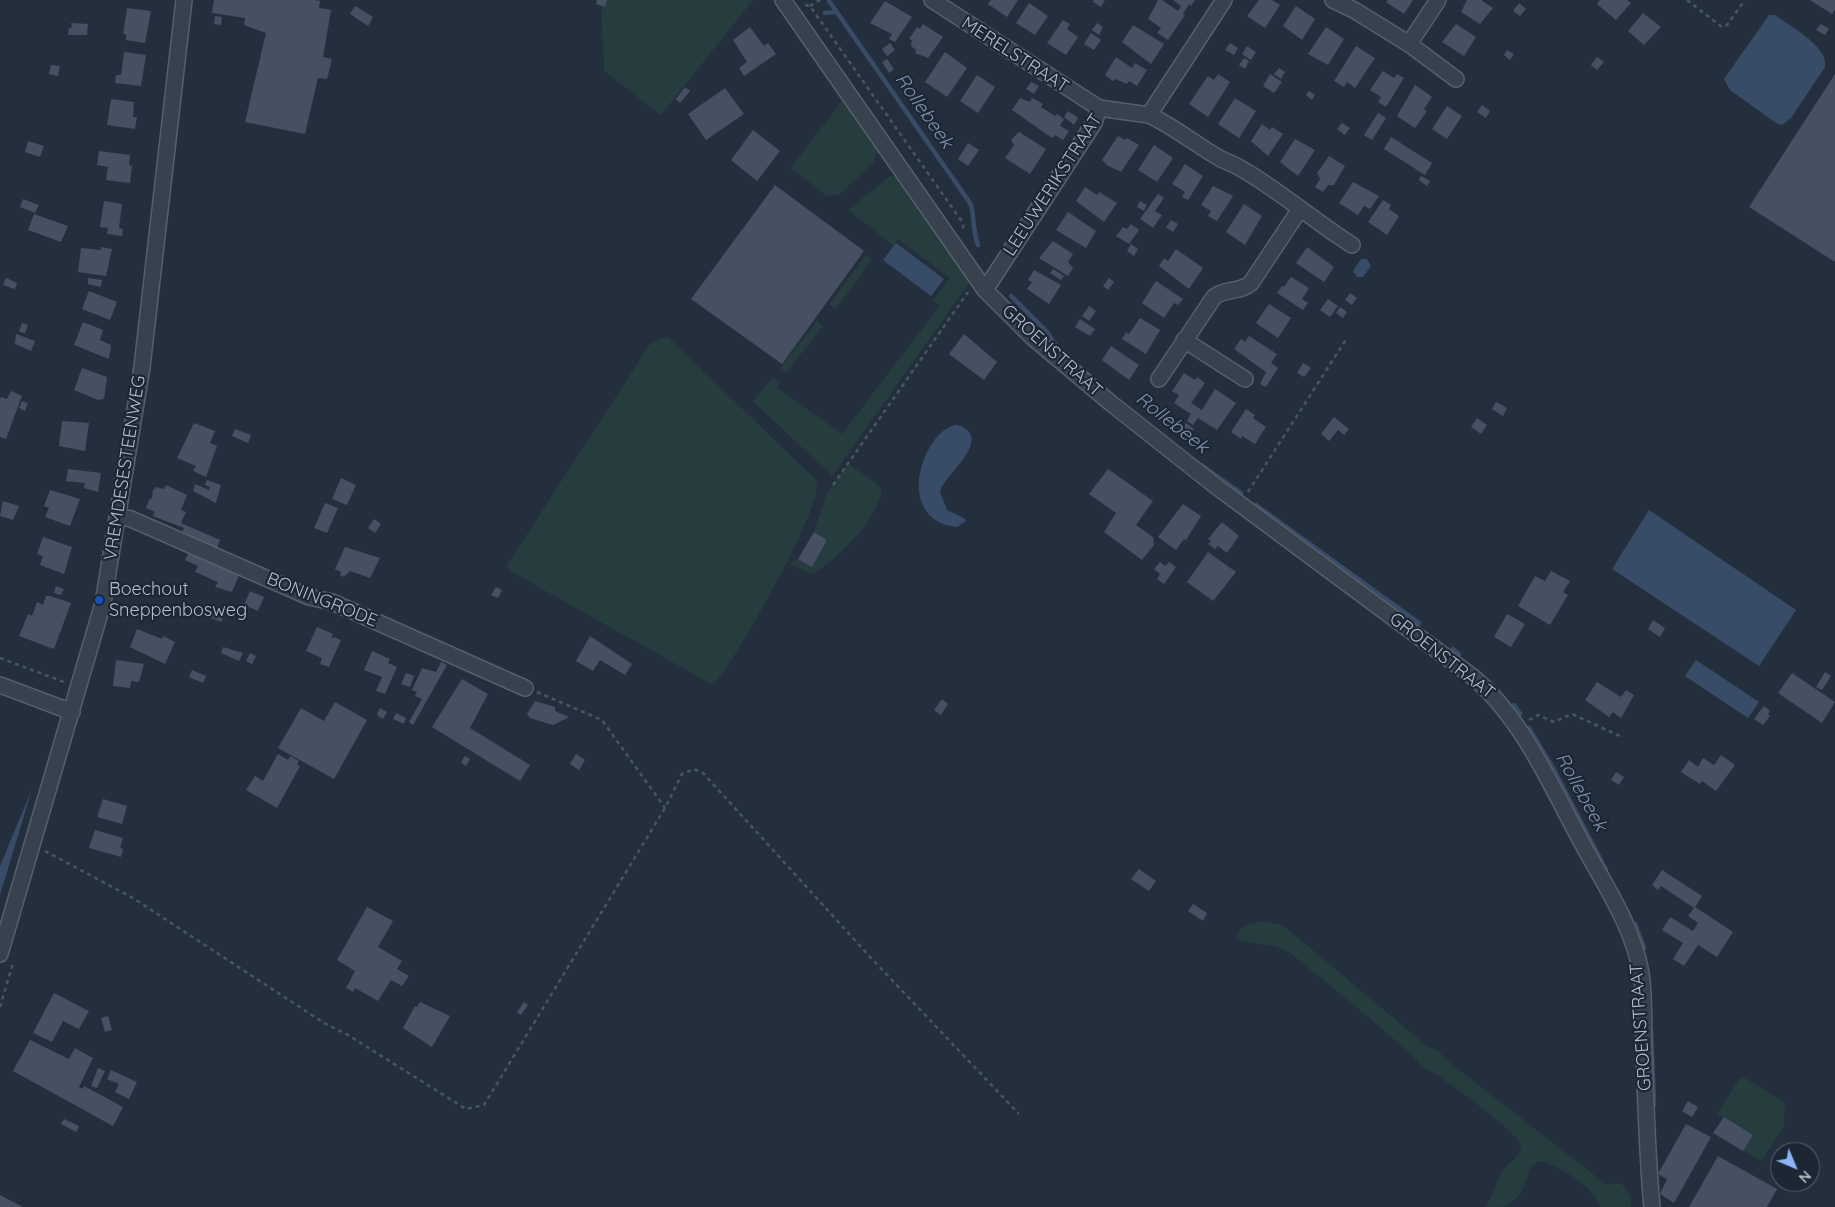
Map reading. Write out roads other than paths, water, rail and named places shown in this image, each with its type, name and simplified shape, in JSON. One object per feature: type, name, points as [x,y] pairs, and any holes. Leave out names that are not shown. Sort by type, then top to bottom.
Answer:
[{"type":"street","name":"VREMDESESTEENWEG","points":[[0,954],[103,603],[142,367],[184,0]]},
{"type":"street","name":"GROENSTRAAT","points":[[783,0],[982,284],[1032,336],[1112,404],[1240,504],[1473,677],[1499,701],[1517,728],[1622,917],[1637,956],[1642,991],[1646,1135],[1652,1207]]},
{"type":"street","name":"MERELSTRAAT","points":[[932,0],[1099,108]]},
{"type":"street","points":[[1224,0],[1149,115],[1166,123],[1221,159],[1241,168],[1352,244]]},
{"type":"street","points":[[1333,0],[1354,10],[1409,44],[1456,79]]},
{"type":"street","points":[[1409,44],[1438,0]]},
{"type":"street","name":"LEEUWERIKSTRAAT","points":[[982,284],[1094,122],[1099,108],[1149,115]]},
{"type":"street","points":[[1159,379],[1214,297],[1226,291],[1246,287],[1251,283],[1300,209]]},
{"type":"street","points":[[1184,340],[1245,379]]},
{"type":"street","name":"BONINGRODE","points":[[118,516],[131,519],[309,597],[332,602],[526,688]]},
{"type":"street","points":[[0,685],[72,712]]},
{"type":"water","points":[[1769,15],[1775,15],[1807,38],[1821,52],[1825,59],[1825,67],[1791,118],[1782,125],[1776,123],[1730,90],[1724,79]]},
{"type":"water","points":[[896,243],[944,279],[931,296],[883,260]]},
{"type":"water","points":[[1361,259],[1367,259],[1371,266],[1363,277],[1357,277],[1353,271]]},
{"type":"water","points":[[958,425],[968,431],[972,439],[970,448],[940,492],[947,510],[964,518],[966,521],[957,527],[937,521],[925,508],[919,492],[920,474],[925,456],[934,440],[945,429]]},
{"type":"water","points":[[1649,510],[1796,610],[1759,666],[1612,569]]},
{"type":"water","points":[[1696,660],[1759,702],[1748,718],[1685,676]]},
{"type":"water","points":[[32,789],[0,895],[0,866]]},
{"type":"waterway","name":"Rollebeek","points":[[829,1],[970,203],[978,245]]},
{"type":"waterway","points":[[825,13],[836,12]]},
{"type":"waterway","name":"Rollebeek","points":[[1011,296],[1047,332],[1055,344]]},
{"type":"waterway","name":"Rollebeek","points":[[1065,353],[1089,376]]},
{"type":"waterway","name":"Rollebeek","points":[[1201,465],[1241,493]]},
{"type":"waterway","name":"Rollebeek","points":[[1256,505],[1419,623]]},
{"type":"waterway","name":"Rollebeek","points":[[1453,649],[1459,654]]},
{"type":"waterway","name":"Rollebeek","points":[[1514,705],[1520,714]]},
{"type":"waterway","name":"Rollebeek","points":[[1529,728],[1553,768],[1606,870]]},
{"type":"waterway","name":"Rollebeek","points":[[1635,924],[1644,948]]},
{"type":"waterway","name":"Rollebeek","points":[[1651,1029],[1654,1105]]},
{"type":"place","name":"Boechout Sneppenbosweg","points":[[99,600]]}]
